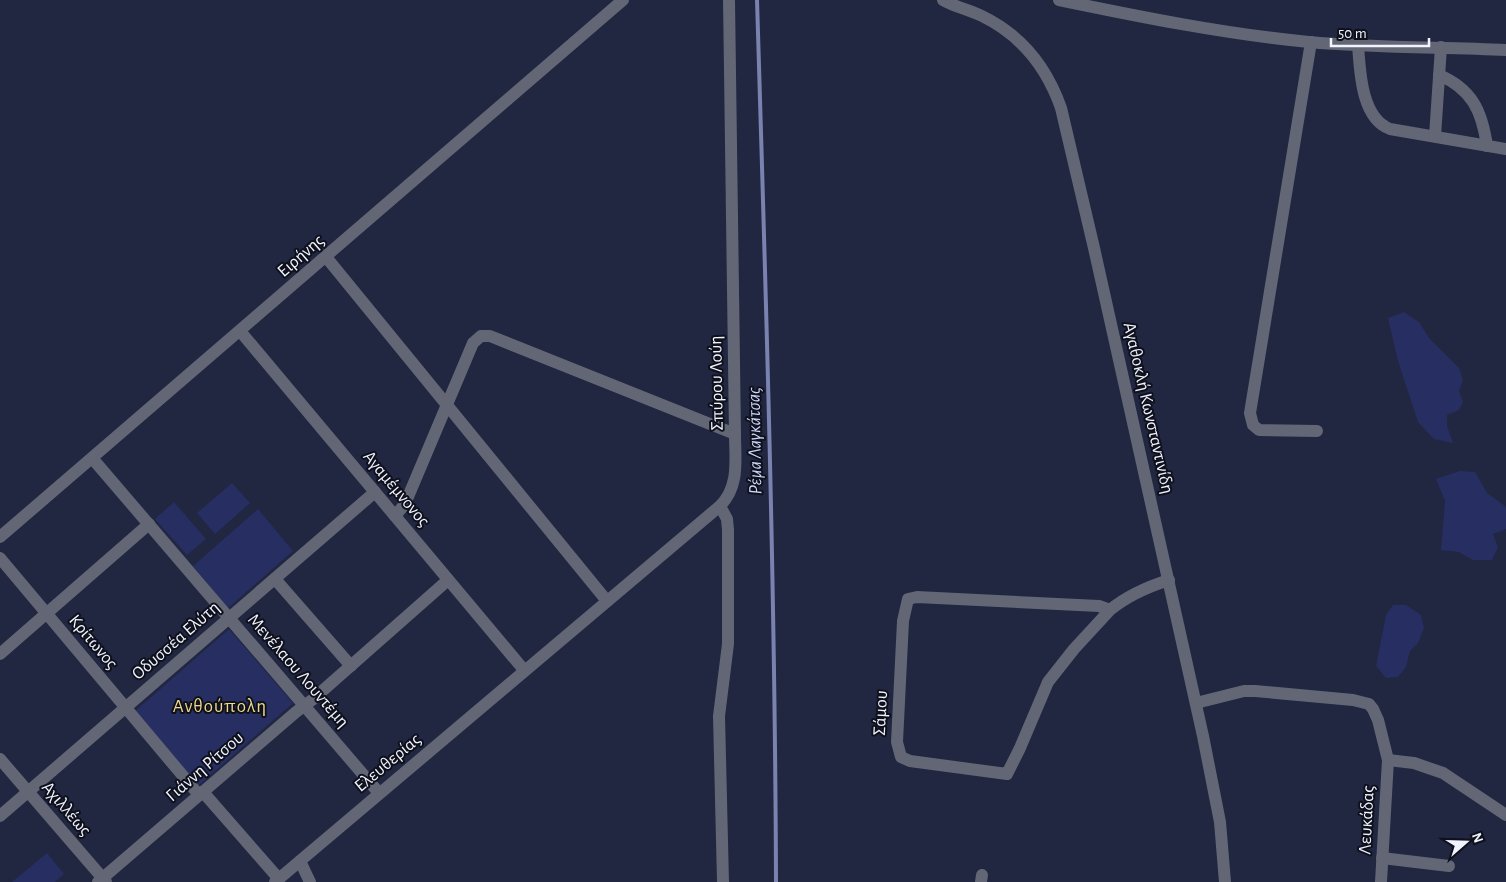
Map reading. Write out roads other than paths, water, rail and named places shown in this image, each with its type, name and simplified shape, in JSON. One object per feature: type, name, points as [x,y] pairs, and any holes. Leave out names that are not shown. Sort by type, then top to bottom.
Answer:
[{"type":"street","name":"Ειρήνης","points":[[0,537],[326,258],[623,0]]},
{"type":"street","name":"Σπύρου Λούη","points":[[524,670],[720,506],[728,496],[734,482],[729,0]]},
{"type":"street","name":"Αγαθοκλή Κωνσταντινίδη","points":[[943,0],[982,16],[1007,31],[1034,57],[1045,72],[1056,93],[1078,175],[1196,703],[1220,822],[1224,882]]},
{"type":"street","points":[[1059,0],[1206,29],[1311,42],[1506,50]]},
{"type":"street","points":[[1311,42],[1250,412],[1253,425],[1259,430],[1317,430]]},
{"type":"street","points":[[1358,45],[1363,90],[1375,119],[1382,126],[1506,149]]},
{"type":"street","points":[[1435,136],[1441,47]]},
{"type":"street","points":[[1439,75],[1461,88],[1474,102],[1482,119],[1487,146]]},
{"type":"street","points":[[326,258],[607,601]]},
{"type":"street","name":"Αγαμέμνονoς","points":[[240,331],[524,670]]},
{"type":"street","points":[[395,516],[405,504],[473,344],[478,337],[485,335],[735,434]]},
{"type":"street","name":"Μενέλαου Λουντέμη","points":[[92,458],[379,793]]},
{"type":"street","name":"Οδυσσέα Ελύτη","points":[[0,816],[375,492]]},
{"type":"street","points":[[720,506],[727,519],[728,530],[728,644],[719,716],[723,882]]},
{"type":"street","points":[[0,654],[149,524]]},
{"type":"street","name":"Κρίτωνος","points":[[0,558],[125,708],[277,880]]},
{"type":"street","points":[[274,579],[351,666]]},
{"type":"street","name":"Γιάννη Ρίτσου","points":[[102,881],[448,580]]},
{"type":"street","name":"Σάμου","points":[[1110,610],[1099,606],[917,597],[908,599],[903,621],[897,742],[900,757],[910,761],[1007,774],[1048,682],[1074,649],[1110,610],[1120,602],[1135,593],[1169,580]]},
{"type":"street","name":"Ελευθερίας","points":[[277,880],[524,670]]},
{"type":"street","name":"Λευκάδας","points":[[1196,703],[1249,691],[1365,702],[1372,707],[1376,714],[1388,760],[1381,882]]},
{"type":"street","name":"Αχιλλέως","points":[[0,759],[102,881]]},
{"type":"street","points":[[1388,760],[1414,764],[1443,773],[1506,814]]},
{"type":"street","points":[[1382,858],[1450,866]]},
{"type":"street","points":[[300,861],[310,882]]},
{"type":"waterway","name":"Ρέμα Λαγκάτσας","points":[[757,0],[772,551],[776,882]]},
{"type":"district","name":"Ανθούπολη","points":[[220,706]]}]
